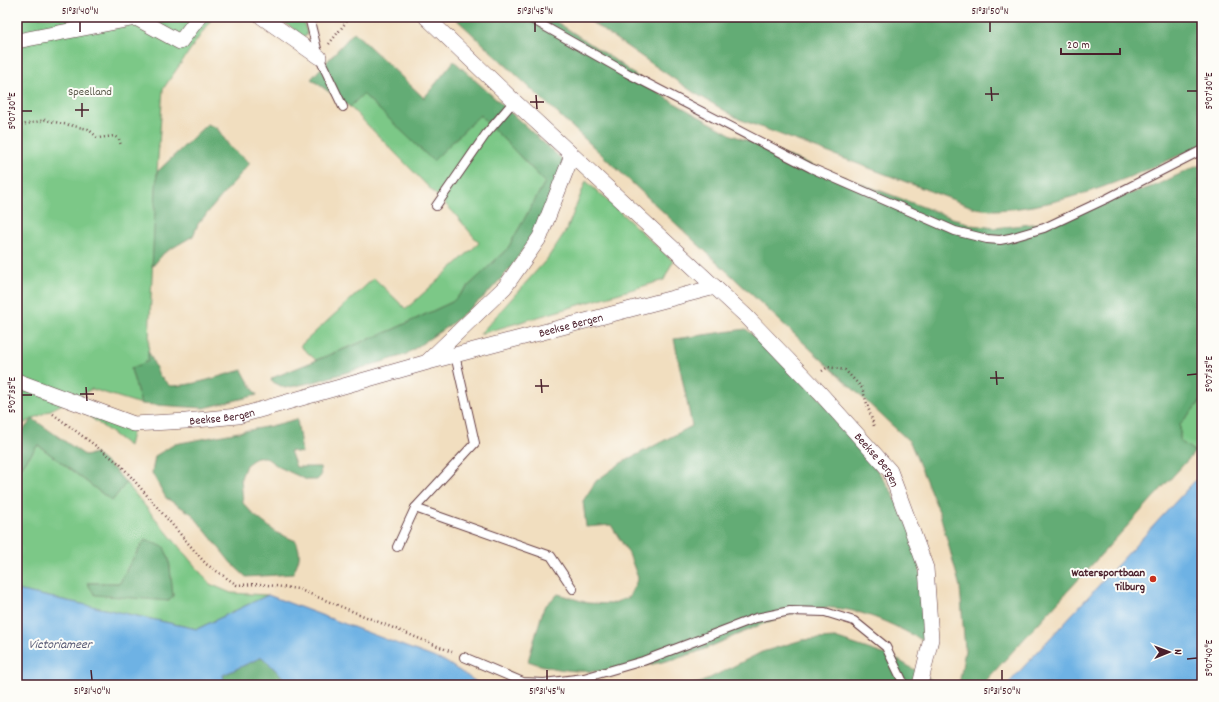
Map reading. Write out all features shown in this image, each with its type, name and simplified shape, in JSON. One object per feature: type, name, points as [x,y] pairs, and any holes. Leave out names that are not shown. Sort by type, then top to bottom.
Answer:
[{"type":"street","points":[[17,41],[136,18],[180,42],[200,17]]},
{"type":"street","points":[[262,17],[319,57]]},
{"type":"street","name":"Beekse Bergen","points":[[426,17],[514,101],[746,316],[820,393],[890,471],[926,568],[931,639],[920,685]]},
{"type":"street","name":"Beekse Bergen","points":[[428,362],[505,287],[540,237],[572,155]]},
{"type":"street","name":"Beekse Bergen","points":[[17,382],[134,424],[238,416],[428,362],[715,287]]},
{"type":"lane","points":[[309,17],[319,57],[343,107]]},
{"type":"lane","points":[[528,17],[627,73],[811,168],[955,231],[987,239],[1000,240],[1044,228],[1108,198],[1202,150]]},
{"type":"lane","points":[[436,206],[486,134],[514,101]]},
{"type":"lane","points":[[397,547],[415,508],[475,443],[455,355]]},
{"type":"lane","points":[[415,508],[550,556],[573,589]]},
{"type":"lane","points":[[464,657],[523,682],[544,683],[584,678],[643,660],[756,618],[790,610],[825,612],[854,622],[886,648],[903,685]]},
{"type":"path","points":[[319,57],[350,17]]},
{"type":"path","points":[[17,126],[45,120],[88,129],[98,138],[114,136],[119,139],[121,145]]},
{"type":"path","points":[[820,393],[820,373],[828,367],[846,370],[862,388],[876,429]]},
{"type":"path","points":[[49,412],[120,464],[206,564],[237,585],[260,584],[298,589],[464,657]]},
{"type":"green space","name":"Speelland","points":[[17,17],[213,17],[163,89],[157,172],[148,361],[131,369],[141,404],[92,389],[17,427]]},
{"type":"green space","points":[[277,17],[302,17],[307,33],[306,36],[304,37]]},
{"type":"green space","points":[[454,17],[549,17],[609,56],[671,101],[732,135],[971,225],[995,228],[1040,223],[1154,186],[1202,164],[1202,400],[1180,424],[1180,441],[1195,452],[982,685],[959,685],[965,650],[960,587],[940,514],[910,442]]},
{"type":"green space","points":[[584,17],[1202,17],[1202,145],[1128,178],[1076,196],[1023,208],[988,210],[975,208],[739,119],[693,92]]},
{"type":"green space","points":[[354,32],[424,98],[454,61],[567,164],[537,228],[510,269],[485,296],[451,324],[405,355],[314,382],[285,388],[271,381],[272,378],[392,330],[452,302],[508,248],[545,182],[480,115],[433,161],[363,94],[350,107],[311,79]]},
{"type":"green space","points":[[363,94],[433,160],[480,115],[545,182],[508,248],[452,302],[392,330],[316,360],[300,346],[374,278],[406,309],[479,243],[454,213],[350,107]]},
{"type":"green space","points":[[207,124],[217,128],[230,147],[250,163],[198,224],[193,236],[164,253],[152,267],[157,172]]},
{"type":"green space","points":[[586,181],[673,261],[664,280],[480,334],[547,259],[567,229]]},
{"type":"green space","points":[[746,329],[811,388],[855,437],[892,492],[914,539],[935,647],[874,617],[848,610],[823,608],[811,609],[785,616],[707,648],[675,659],[629,668],[578,671],[544,666],[528,661],[544,607],[558,594],[588,603],[611,604],[629,597],[638,578],[629,554],[611,525],[586,527],[583,501],[596,481],[621,463],[692,426],[674,339]]},
{"type":"green space","points":[[148,350],[159,375],[170,386],[197,383],[242,370],[257,395],[204,408],[141,404],[131,369],[148,361]]},
{"type":"green space","points":[[1202,400],[1202,457],[1180,441],[1180,424]]},
{"type":"green space","points":[[78,408],[134,425],[129,446]]},
{"type":"green space","points":[[33,419],[86,456],[94,453],[115,470],[126,483],[112,501],[38,445],[17,473],[17,436]]},
{"type":"green space","points":[[297,419],[302,453],[290,451],[296,467],[320,467],[321,476],[317,480],[307,480],[279,467],[265,457],[257,457],[246,465],[241,478],[243,503],[254,515],[277,533],[296,541],[299,550],[298,561],[293,574],[246,577],[231,563],[192,514],[166,498],[152,473],[155,456],[175,444],[271,426]]},
{"type":"green space","points":[[38,445],[112,501],[126,483],[210,584],[231,593],[268,595],[197,629],[17,590],[17,473]],"holes":[[[145,540],[169,559],[173,596],[169,601],[87,583],[120,583],[129,565]]]},
{"type":"green space","points":[[145,540],[164,547],[169,559],[173,596],[169,601],[95,595],[87,583],[120,583],[129,565]]},
{"type":"green space","points":[[835,638],[895,658],[933,681],[932,685],[691,685],[700,683],[762,652],[802,640]]},
{"type":"green space","points":[[262,657],[286,680],[287,685],[225,685],[223,675]]},
{"type":"water","name":"Watersportbaan Tilburg","points":[[1202,473],[1202,685],[1007,685]]},
{"type":"water","name":"Victoriameer","points":[[17,590],[197,629],[268,595],[446,662],[481,685],[287,685],[286,680],[262,657],[223,675],[225,685],[17,685]]},
{"type":"place","name":"Watersportbaan Tilburg","points":[[1153,579]]}]
